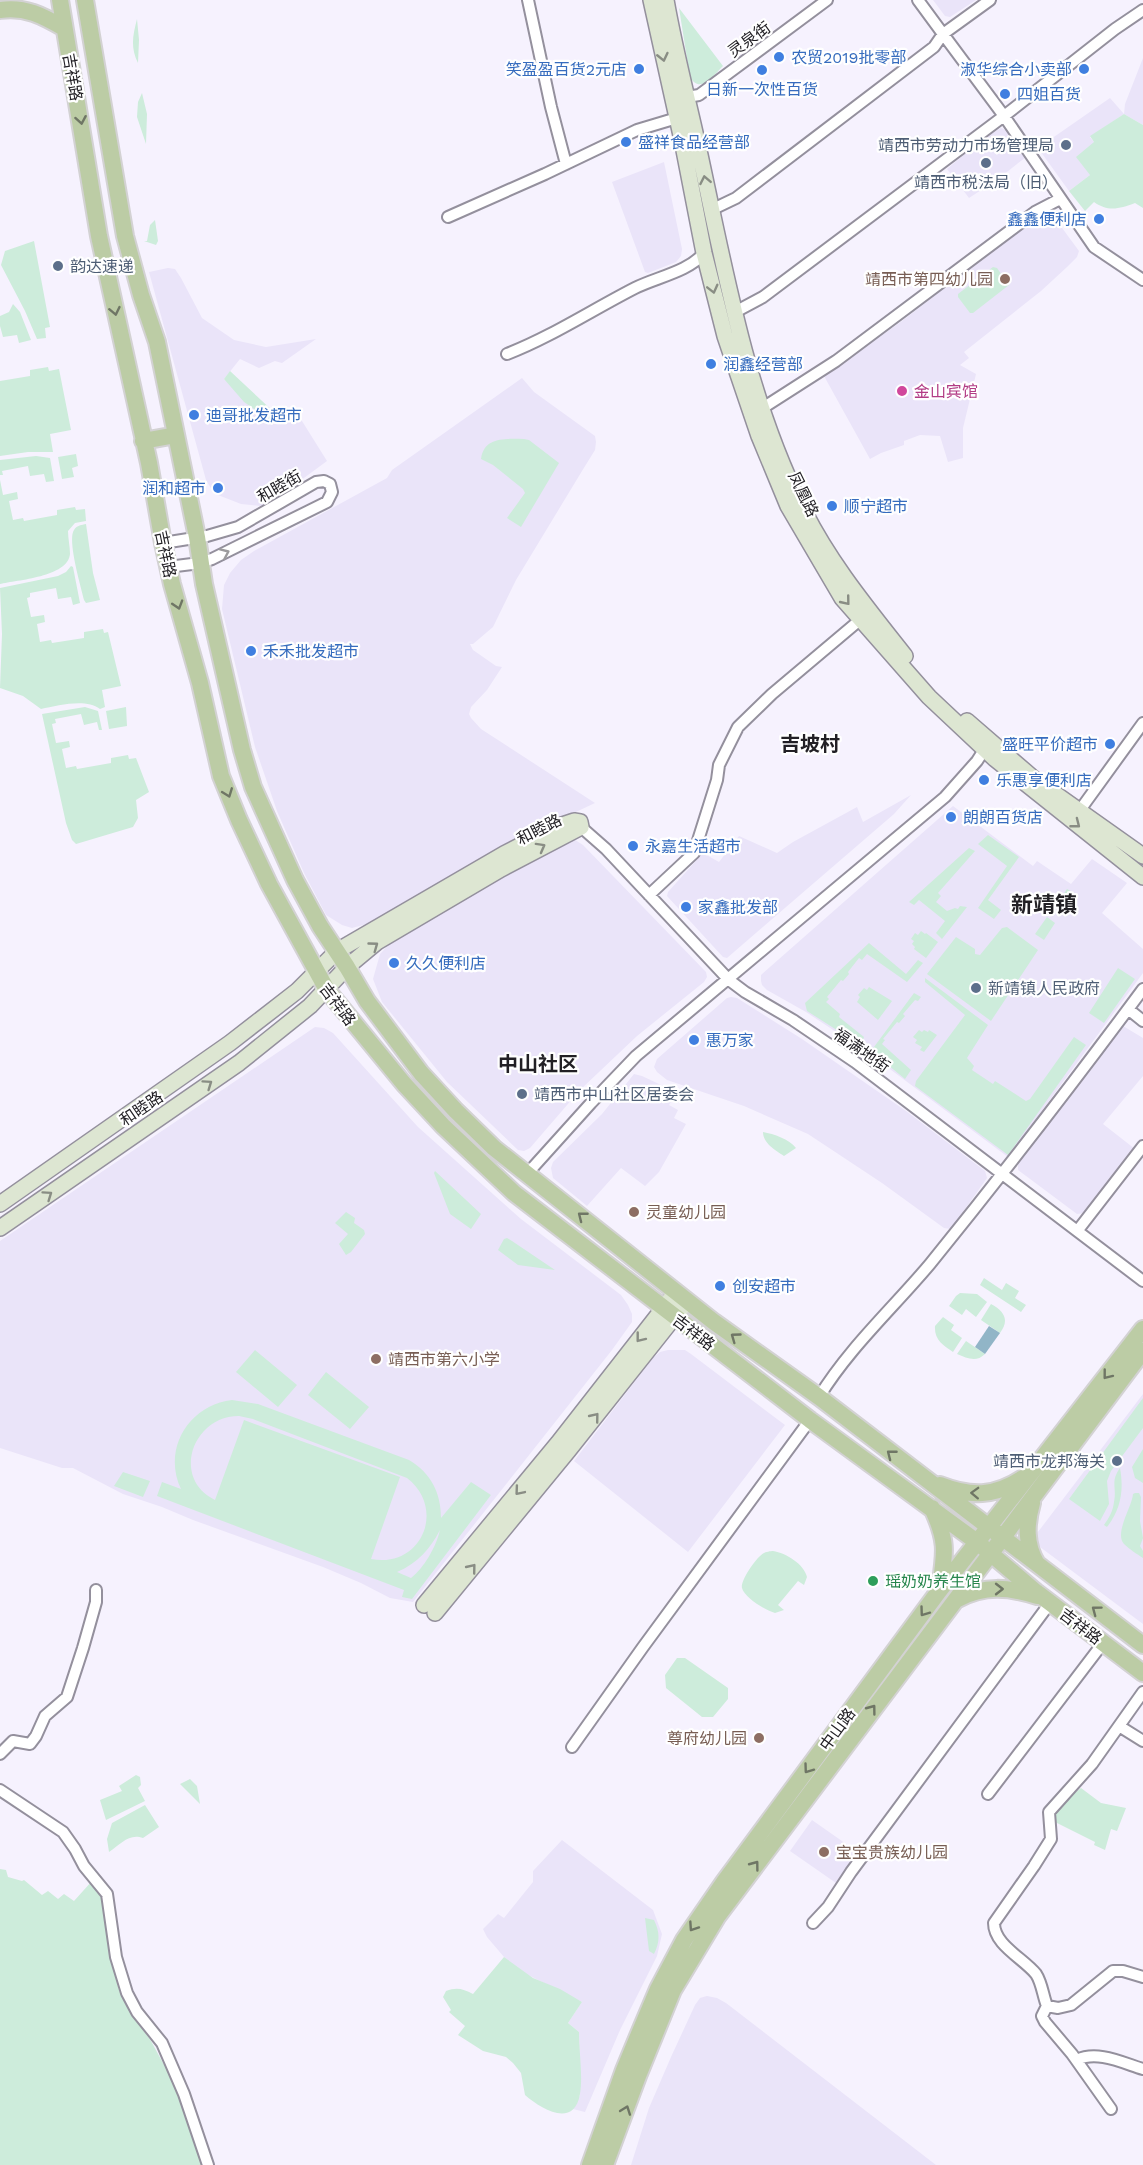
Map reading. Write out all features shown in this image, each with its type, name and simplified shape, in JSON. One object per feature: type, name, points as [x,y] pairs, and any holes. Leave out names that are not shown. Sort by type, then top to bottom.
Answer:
[{"type":"main road","points":[[0,8],[12,0]]},
{"type":"main road","name":"吉祥路","points":[[60,0],[99,236],[168,567],[200,683],[221,776],[269,884],[327,990],[404,1084],[443,1126],[544,1216],[810,1420],[977,1542],[1048,1601],[1143,1673]]},
{"type":"main road","name":"凤凰路","points":[[651,0],[704,253],[725,336],[759,436],[788,506],[842,598],[929,697],[984,750],[1143,877]]},
{"type":"main road","name":"凤凰路","points":[[666,0],[711,210],[754,389],[778,457],[822,544],[840,572],[903,654],[941,697],[1033,778],[1143,856]]},
{"type":"main road","name":"吉祥路","points":[[87,5],[125,236],[157,342],[197,537],[200,563],[240,742],[253,787],[295,880],[320,926],[367,1001],[421,1073],[483,1138],[682,1296],[819,1397],[1143,1645]]},
{"type":"main road","points":[[0,8],[32,12],[64,28]]},
{"type":"main road","points":[[143,441],[176,435]]},
{"type":"main road","name":"和睦路","points":[[0,1204],[230,1043],[317,974],[337,951],[504,854],[556,827],[574,820],[580,822],[580,828],[501,869],[387,937],[347,967],[327,990],[282,1030],[0,1228]]},
{"type":"main road","points":[[507,1185],[524,1171]]},
{"type":"main road","points":[[544,1216],[556,1196]]},
{"type":"main road","points":[[429,1609],[558,1443],[682,1296]]},
{"type":"main road","name":"中山路","points":[[590,2165],[641,2029],[662,1981],[684,1940],[724,1882],[939,1591],[1143,1329]]},
{"type":"main road","name":"中山路","points":[[605,2165],[673,1990],[693,1954],[736,1889],[1143,1351]]},
{"type":"main road","points":[[921,1477],[960,1492],[984,1494],[1011,1485],[1029,1474]]},
{"type":"main road","points":[[1036,1491],[1027,1531],[1031,1553],[1040,1567]]},
{"type":"main road","points":[[931,1507],[944,1544],[945,1557],[939,1591]]},
{"type":"main road","points":[[954,1601],[976,1591],[999,1588],[1018,1590],[1048,1601]]},
{"type":"street","points":[[528,0],[566,164]]},
{"type":"street","name":"灵泉街","points":[[687,97],[699,95],[827,0]]},
{"type":"street","points":[[918,0],[1004,116],[1094,247],[1143,280]]},
{"type":"street","points":[[711,210],[736,198],[934,47],[943,34],[990,0]]},
{"type":"street","points":[[735,312],[763,297],[1004,116],[1143,8],[1137,0]]},
{"type":"street","points":[[448,217],[637,129],[677,118]]},
{"type":"street","points":[[761,409],[836,361],[1035,212],[1060,199]]},
{"type":"street","points":[[507,354],[637,287],[687,266],[704,253]]},
{"type":"street","name":"和睦街","points":[[163,543],[207,536],[238,527],[316,482],[324,481],[330,484],[332,492],[327,502],[243,545],[200,563],[168,567]]},
{"type":"street","points":[[649,895],[694,853],[717,780],[719,765],[738,727],[772,694],[861,619]]},
{"type":"street","points":[[1080,810],[1139,736],[1143,723]]},
{"type":"street","points":[[524,1171],[636,1056],[945,797],[984,750]]},
{"type":"street","name":"福满地街","points":[[580,828],[606,849],[729,980],[855,1062],[1143,1281]]},
{"type":"street","points":[[819,1397],[859,1345],[920,1276],[1002,1174],[1143,989]]},
{"type":"street","points":[[1128,1009],[1143,1021]]},
{"type":"street","points":[[1078,1230],[1143,1146]]},
{"type":"street","points":[[572,1748],[643,1647],[810,1420]]},
{"type":"street","points":[[0,1754],[13,1741],[30,1744],[45,1716],[67,1697],[96,1602],[96,1590]]},
{"type":"street","points":[[813,1923],[828,1907],[1048,1601]]},
{"type":"street","points":[[988,1794],[1103,1643]]},
{"type":"street","points":[[1111,2109],[1077,2060],[1045,2022],[1042,2016],[1047,2006],[1036,1974],[1000,1939],[994,1923],[1051,1839],[1049,1812],[1083,1776],[1143,1692]]},
{"type":"street","points":[[1119,1726],[1143,1741]]},
{"type":"street","points":[[0,1790],[63,1832],[84,1866],[107,1893],[116,1957],[131,2003],[162,2043],[184,2094],[208,2165]]},
{"type":"street","points":[[1047,2006],[1058,2008],[1071,2005],[1113,1971],[1123,1971],[1143,1977]]},
{"type":"street","points":[[1077,2060],[1089,2056],[1100,2056],[1143,2069]]},
{"type":"shaded area","points":[[933,0],[976,0],[950,17],[945,16]]},
{"type":"shaded area","points":[[1143,58],[1143,125],[1124,114],[1125,104]]},
{"type":"shaded area","name":"靖西市劳动力市场管理局","points":[[1110,98],[1124,114],[1090,137],[1094,142],[1090,175],[1069,191],[1038,148]]},
{"type":"shaded area","name":"靖西市税法局（旧）","points":[[1001,128],[1006,130],[1026,157],[969,198],[947,169],[985,137]]},
{"type":"shaded area","points":[[664,162],[682,249],[681,256],[676,262],[648,273],[645,272],[612,182]]},
{"type":"shaded area","points":[[1054,217],[1079,251],[1077,257],[1041,291],[964,352],[969,358],[960,365],[976,374],[963,428],[963,458],[948,462],[940,436],[920,435],[904,441],[904,445],[870,459],[824,376],[902,321],[1034,218]]},
{"type":"shaded area","points":[[175,269],[202,318],[234,340],[266,347],[316,339],[282,363],[275,361],[259,368],[240,359],[224,379],[270,420],[275,413],[284,416],[297,413],[327,461],[270,503],[260,506],[241,504],[218,495],[206,480],[149,272]]},
{"type":"shaded area","points":[[522,378],[534,392],[595,436],[595,450],[516,580],[493,627],[470,644],[473,650],[496,666],[502,667],[487,690],[471,707],[469,714],[481,729],[595,803],[508,844],[371,923],[352,928],[342,925],[326,915],[304,873],[277,811],[255,747],[222,609],[224,585],[241,560],[387,478],[392,470]]},
{"type":"shaded area","points":[[911,795],[894,814],[727,958],[723,957],[667,896],[668,892],[703,853],[719,862],[739,836],[777,853],[857,807],[863,822]]},
{"type":"shaded area","name":"新靖镇人民政府","points":[[953,806],[1033,866],[1037,861],[1071,884],[1092,859],[1127,883],[1102,913],[1143,949],[1143,973],[1008,1157],[871,1055],[806,1012],[767,990],[761,981],[761,975]]},
{"type":"shaded area","points":[[572,838],[583,845],[706,972],[707,977],[704,982],[637,1036],[580,1090],[530,1148],[524,1151],[518,1150],[447,1082],[382,1002],[373,979],[380,954],[393,940],[491,879]]},
{"type":"shaded area","points":[[727,998],[737,998],[802,1039],[906,1111],[985,1171],[987,1178],[951,1229],[944,1228],[808,1134],[744,1106],[667,1080],[657,1072],[654,1067],[657,1059]]},
{"type":"shaded area","points":[[1123,1026],[1143,1038],[1143,1076],[1103,1124],[1135,1149],[1085,1213],[1077,1214],[1018,1170],[1018,1164]]},
{"type":"shaded area","name":"靖西市第六小学","points":[[315,1027],[324,1028],[333,1033],[418,1127],[521,1219],[621,1295],[632,1314],[632,1322],[612,1350],[413,1602],[390,1598],[323,1567],[123,1494],[73,1468],[62,1468],[0,1448],[0,1241]]},
{"type":"shaded area","points":[[634,1074],[676,1092],[669,1105],[678,1110],[674,1118],[686,1124],[659,1172],[645,1186],[621,1168],[587,1206],[553,1178],[551,1168],[553,1162],[602,1114]]},
{"type":"shaded area","points":[[685,1350],[785,1425],[688,1552],[574,1461],[653,1358],[660,1352]]},
{"type":"shaded area","name":"靖西市龙邦海关","points":[[1143,1394],[1143,1624],[1040,1547],[1037,1533]]},
{"type":"shaded area","name":"宝宝贵族幼儿园","points":[[812,1820],[859,1853],[836,1883],[790,1851]]},
{"type":"shaded area","points":[[562,1840],[653,1910],[662,1934],[657,1956],[620,2030],[585,2112],[573,2109],[580,2095],[579,2032],[568,2023],[582,2002],[522,1972],[504,1957],[483,1929],[498,1914],[504,1918],[533,1882],[533,1871]]},
{"type":"shaded area","points":[[707,1996],[726,2003],[936,2165],[631,2165],[649,2108],[671,2057],[695,2005],[700,1998]]},
{"type":"green space","points":[[679,8],[723,66],[702,84],[694,82],[690,77]]},
{"type":"green space","points":[[137,19],[139,40],[138,63],[133,46]]},
{"type":"green space","points":[[142,93],[147,114],[146,144],[137,117],[138,102]]},
{"type":"green space","points":[[1124,114],[1143,125],[1143,208],[1135,203],[1119,208],[1109,208],[1094,202],[1085,211],[1069,191],[1090,175],[1076,157],[1094,142],[1090,136]]},
{"type":"green space","points":[[155,220],[158,241],[156,245],[144,241],[147,241],[150,225]]},
{"type":"green space","points":[[34,241],[50,327],[45,328],[46,338],[37,339],[1,265],[5,251]]},
{"type":"green space","points":[[993,267],[997,268],[1009,285],[970,313],[958,294]]},
{"type":"green space","points":[[13,304],[20,312],[31,340],[19,343],[17,335],[3,337],[0,316],[9,312]]},
{"type":"green space","points":[[48,367],[49,371],[59,369],[71,430],[50,434],[53,452],[28,452],[0,456],[0,381],[30,376],[30,370]]},
{"type":"green space","points":[[230,371],[275,413],[270,420],[244,402],[224,379]]},
{"type":"green space","points":[[497,440],[529,440],[559,463],[521,527],[507,518],[525,493],[523,489],[493,465],[481,459],[486,446]]},
{"type":"green space","points":[[76,454],[78,466],[72,468],[74,477],[62,479],[58,457]]},
{"type":"green space","points":[[36,456],[50,458],[54,481],[46,482],[44,474],[30,476],[28,466],[2,471],[3,475],[0,475],[0,460]]},
{"type":"green space","points":[[0,480],[3,495],[17,492],[18,499],[9,501],[13,520],[23,518],[24,521],[57,515],[57,510],[75,507],[76,510],[85,509],[86,521],[75,523],[68,531],[70,554],[67,562],[61,568],[41,576],[0,584]]},
{"type":"green space","points":[[86,524],[93,573],[100,600],[86,603],[73,553],[72,535],[78,526]]},
{"type":"green space","points":[[71,566],[80,603],[73,605],[71,597],[58,599],[56,588],[30,593],[30,597],[27,598],[31,617],[44,615],[45,622],[37,624],[40,642],[51,640],[52,643],[84,638],[84,632],[103,629],[104,633],[108,632],[121,686],[102,690],[105,707],[100,709],[79,703],[41,709],[23,696],[0,688],[2,634],[0,588],[58,576]]},
{"type":"green space","points":[[85,707],[98,711],[102,730],[99,730],[97,722],[84,725],[81,714],[55,719],[56,723],[52,724],[56,743],[69,741],[70,747],[62,749],[66,768],[76,766],[77,769],[111,763],[111,758],[128,755],[129,759],[136,758],[149,792],[136,800],[138,818],[133,827],[76,844],[72,840],[66,823],[42,714]]},
{"type":"green space","points":[[126,707],[127,726],[109,729],[106,711]]},
{"type":"green space","points":[[988,835],[1019,857],[988,900],[1001,910],[994,919],[978,908],[1007,866],[978,844]]},
{"type":"green space","points":[[969,848],[975,851],[938,893],[941,896],[936,902],[947,911],[958,909],[960,906],[967,907],[942,939],[936,933],[945,921],[919,900],[914,905],[909,902]]},
{"type":"green space","points":[[1067,889],[1076,894],[1065,910],[1057,904]]},
{"type":"green space","points":[[1047,917],[1055,923],[1044,940],[1035,934]]},
{"type":"green space","points":[[1007,927],[1038,950],[991,1021],[927,974],[956,937],[975,949],[975,954],[980,955],[1002,928]]},
{"type":"green space","points":[[921,931],[938,942],[926,958],[914,949],[912,944],[914,941],[911,939],[915,933],[918,935]]},
{"type":"green space","points":[[869,943],[906,974],[918,960],[923,963],[907,982],[867,954],[862,960],[859,958],[848,972],[849,974],[827,997],[829,999],[826,1002],[840,1014],[839,1017],[864,1037],[862,1042],[857,1043],[807,1011],[805,1003]]},
{"type":"green space","points":[[1118,968],[1135,979],[1104,1023],[1089,1013]]},
{"type":"green space","points":[[925,978],[988,1025],[967,1058],[974,1066],[972,1070],[993,1084],[995,1081],[1026,1101],[1030,1099],[1074,1037],[1086,1045],[1008,1155],[915,1086],[916,1081],[965,1015],[925,982]]},
{"type":"green space","points":[[869,987],[892,1001],[878,1020],[857,1002],[860,997],[858,995],[864,988],[867,990]]},
{"type":"green space","points":[[914,993],[921,997],[918,1001],[915,1000],[903,1014],[905,1016],[883,1039],[885,1040],[882,1044],[911,1070],[905,1079],[871,1051]]},
{"type":"green space","points":[[919,1030],[928,1032],[929,1030],[937,1035],[924,1052],[920,1050],[922,1047],[915,1043],[917,1040],[913,1037]]},
{"type":"green space","points":[[763,1132],[781,1137],[796,1148],[784,1156],[767,1143]]},
{"type":"green space","points":[[435,1171],[481,1214],[471,1229],[450,1214]]},
{"type":"green space","points":[[346,1212],[355,1218],[354,1223],[364,1230],[365,1234],[346,1255],[339,1244],[348,1234],[335,1223]]},
{"type":"green space","points":[[507,1238],[555,1270],[518,1265],[498,1250]]},
{"type":"green space","points":[[984,1278],[1002,1290],[1006,1283],[1019,1291],[1015,1298],[1026,1305],[1021,1312],[980,1285]]},
{"type":"green space","points":[[960,1293],[977,1294],[987,1302],[976,1317],[966,1309],[962,1315],[949,1306]]},
{"type":"green space","points":[[991,1304],[1004,1316],[1005,1324],[1000,1333],[981,1320]]},
{"type":"green space","points":[[943,1317],[954,1325],[951,1330],[962,1338],[953,1352],[940,1342],[936,1335],[935,1326]]},
{"type":"green space","points":[[966,1341],[985,1354],[975,1359],[957,1354]]},
{"type":"green space","points":[[255,1350],[297,1385],[278,1407],[236,1372]]},
{"type":"green space","points":[[326,1372],[369,1407],[350,1429],[308,1395]]},
{"type":"green space","points":[[1143,1398],[1143,1428],[1111,1471],[1107,1481],[1109,1504],[1100,1521],[1069,1499]]},
{"type":"green space","points":[[232,1400],[258,1404],[409,1460],[429,1477],[433,1484],[439,1500],[441,1518],[471,1482],[491,1495],[412,1599],[402,1597],[404,1590],[157,1496],[162,1482],[181,1489],[176,1474],[177,1445],[183,1431],[192,1420],[203,1410]],"holes":[[[239,1416],[253,1419],[407,1478],[419,1491],[425,1505],[426,1520],[423,1534],[415,1546],[403,1555],[389,1560],[371,1559],[400,1477],[244,1420],[215,1500],[201,1490],[194,1478],[191,1464],[193,1450],[199,1437],[209,1426],[223,1419]],[[440,1530],[429,1557],[416,1574],[411,1578],[397,1572],[423,1555]]]},
{"type":"green space","points":[[1143,1449],[1143,1483],[1135,1478],[1132,1467]]},
{"type":"green space","points":[[1120,1468],[1122,1484],[1120,1499],[1116,1513],[1107,1527],[1104,1525],[1113,1508],[1114,1481]]},
{"type":"green space","points":[[123,1472],[150,1481],[143,1497],[114,1486]]},
{"type":"green space","points":[[1135,1493],[1139,1493],[1141,1497],[1140,1521],[1143,1538],[1140,1546],[1143,1558],[1126,1546],[1121,1539],[1122,1527]]},
{"type":"green space","points":[[773,1551],[794,1560],[807,1577],[804,1585],[798,1581],[778,1605],[784,1610],[775,1613],[756,1603],[742,1588],[746,1575],[757,1559]]},
{"type":"green space","points":[[677,1658],[685,1658],[728,1688],[728,1699],[713,1717],[702,1717],[666,1688],[665,1675]]},
{"type":"green space","points":[[136,1775],[140,1777],[141,1785],[138,1788],[145,1801],[106,1820],[100,1800],[122,1791],[119,1786]]},
{"type":"green space","points":[[190,1779],[197,1786],[200,1804],[180,1784]]},
{"type":"green space","points":[[1081,1788],[1101,1803],[1126,1808],[1117,1831],[1111,1829],[1105,1850],[1094,1845],[1095,1842],[1055,1822],[1054,1815],[1066,1800]]},
{"type":"green space","points":[[145,1805],[159,1827],[143,1838],[133,1837],[125,1840],[109,1852],[107,1839],[112,1823]]},
{"type":"green space","points":[[0,1869],[6,1870],[8,1877],[24,1880],[42,1895],[48,1891],[58,1899],[64,1894],[74,1901],[92,1881],[103,1896],[109,1953],[119,1990],[175,2085],[203,2165],[0,2165]]},
{"type":"green space","points":[[645,1918],[654,1920],[657,1929],[658,1941],[654,1954],[649,1951]]},
{"type":"green space","points":[[504,1957],[533,1978],[560,1989],[582,2002],[568,2023],[579,2032],[581,2071],[580,2094],[577,2105],[571,2111],[556,2113],[540,2106],[525,2095],[521,2073],[513,2063],[506,2057],[483,2051],[458,2035],[465,2026],[449,2012],[451,2010],[443,1997],[446,1991],[460,1989],[473,1994]]},
{"type":"water","points":[[989,1326],[1000,1333],[985,1354],[975,1347]]},
{"type":"place","name":"农贸2019批零部","points":[[779,57]]},
{"type":"place","name":"笑盈盈百货2元店","points":[[639,69]]},
{"type":"place","name":"淑华综合小卖部","points":[[1084,69]]},
{"type":"place","name":"日新一次性百货","points":[[762,70]]},
{"type":"place","name":"四姐百货","points":[[1005,94]]},
{"type":"place","name":"盛祥食品经营部","points":[[626,142]]},
{"type":"place","name":"靖西市劳动力市场管理局","points":[[1066,145]]},
{"type":"place","name":"靖西市税法局（旧）","points":[[986,163]]},
{"type":"place","name":"鑫鑫便利店","points":[[1099,219]]},
{"type":"place","name":"韵达速递","points":[[58,266]]},
{"type":"place","name":"靖西市第四幼儿园","points":[[1005,279]]},
{"type":"place","name":"润鑫经营部","points":[[711,364]]},
{"type":"place","name":"金山宾馆","points":[[902,391]]},
{"type":"place","name":"迪哥批发超市","points":[[194,415]]},
{"type":"place","name":"润和超市","points":[[218,488]]},
{"type":"place","name":"顺宁超市","points":[[832,506]]},
{"type":"place","name":"禾禾批发超市","points":[[251,651]]},
{"type":"place","name":"盛旺平价超市","points":[[1110,744]]},
{"type":"place","name":"乐惠享便利店","points":[[984,780]]},
{"type":"place","name":"朗朗百货店","points":[[951,817]]},
{"type":"place","name":"永嘉生活超市","points":[[633,846]]},
{"type":"place","name":"家鑫批发部","points":[[686,907]]},
{"type":"place","name":"久久便利店","points":[[394,963]]},
{"type":"place","name":"新靖镇人民政府","points":[[976,988]]},
{"type":"place","name":"惠万家","points":[[694,1040]]},
{"type":"place","name":"靖西市中山社区居委会","points":[[522,1094]]},
{"type":"place","name":"灵童幼儿园","points":[[634,1212]]},
{"type":"place","name":"创安超市","points":[[720,1286]]},
{"type":"place","name":"靖西市第六小学","points":[[376,1359]]},
{"type":"place","name":"靖西市龙邦海关","points":[[1117,1461]]},
{"type":"place","name":"瑶奶奶养生馆","points":[[873,1581]]},
{"type":"place","name":"尊府幼儿园","points":[[759,1738]]},
{"type":"place","name":"宝宝贵族幼儿园","points":[[824,1852]]},
{"type":"district","name":"吉坡村","points":[[810,744]]},
{"type":"district","name":"新靖镇","points":[[1044,904]]},
{"type":"district","name":"中山社区","points":[[538,1064]]}]
